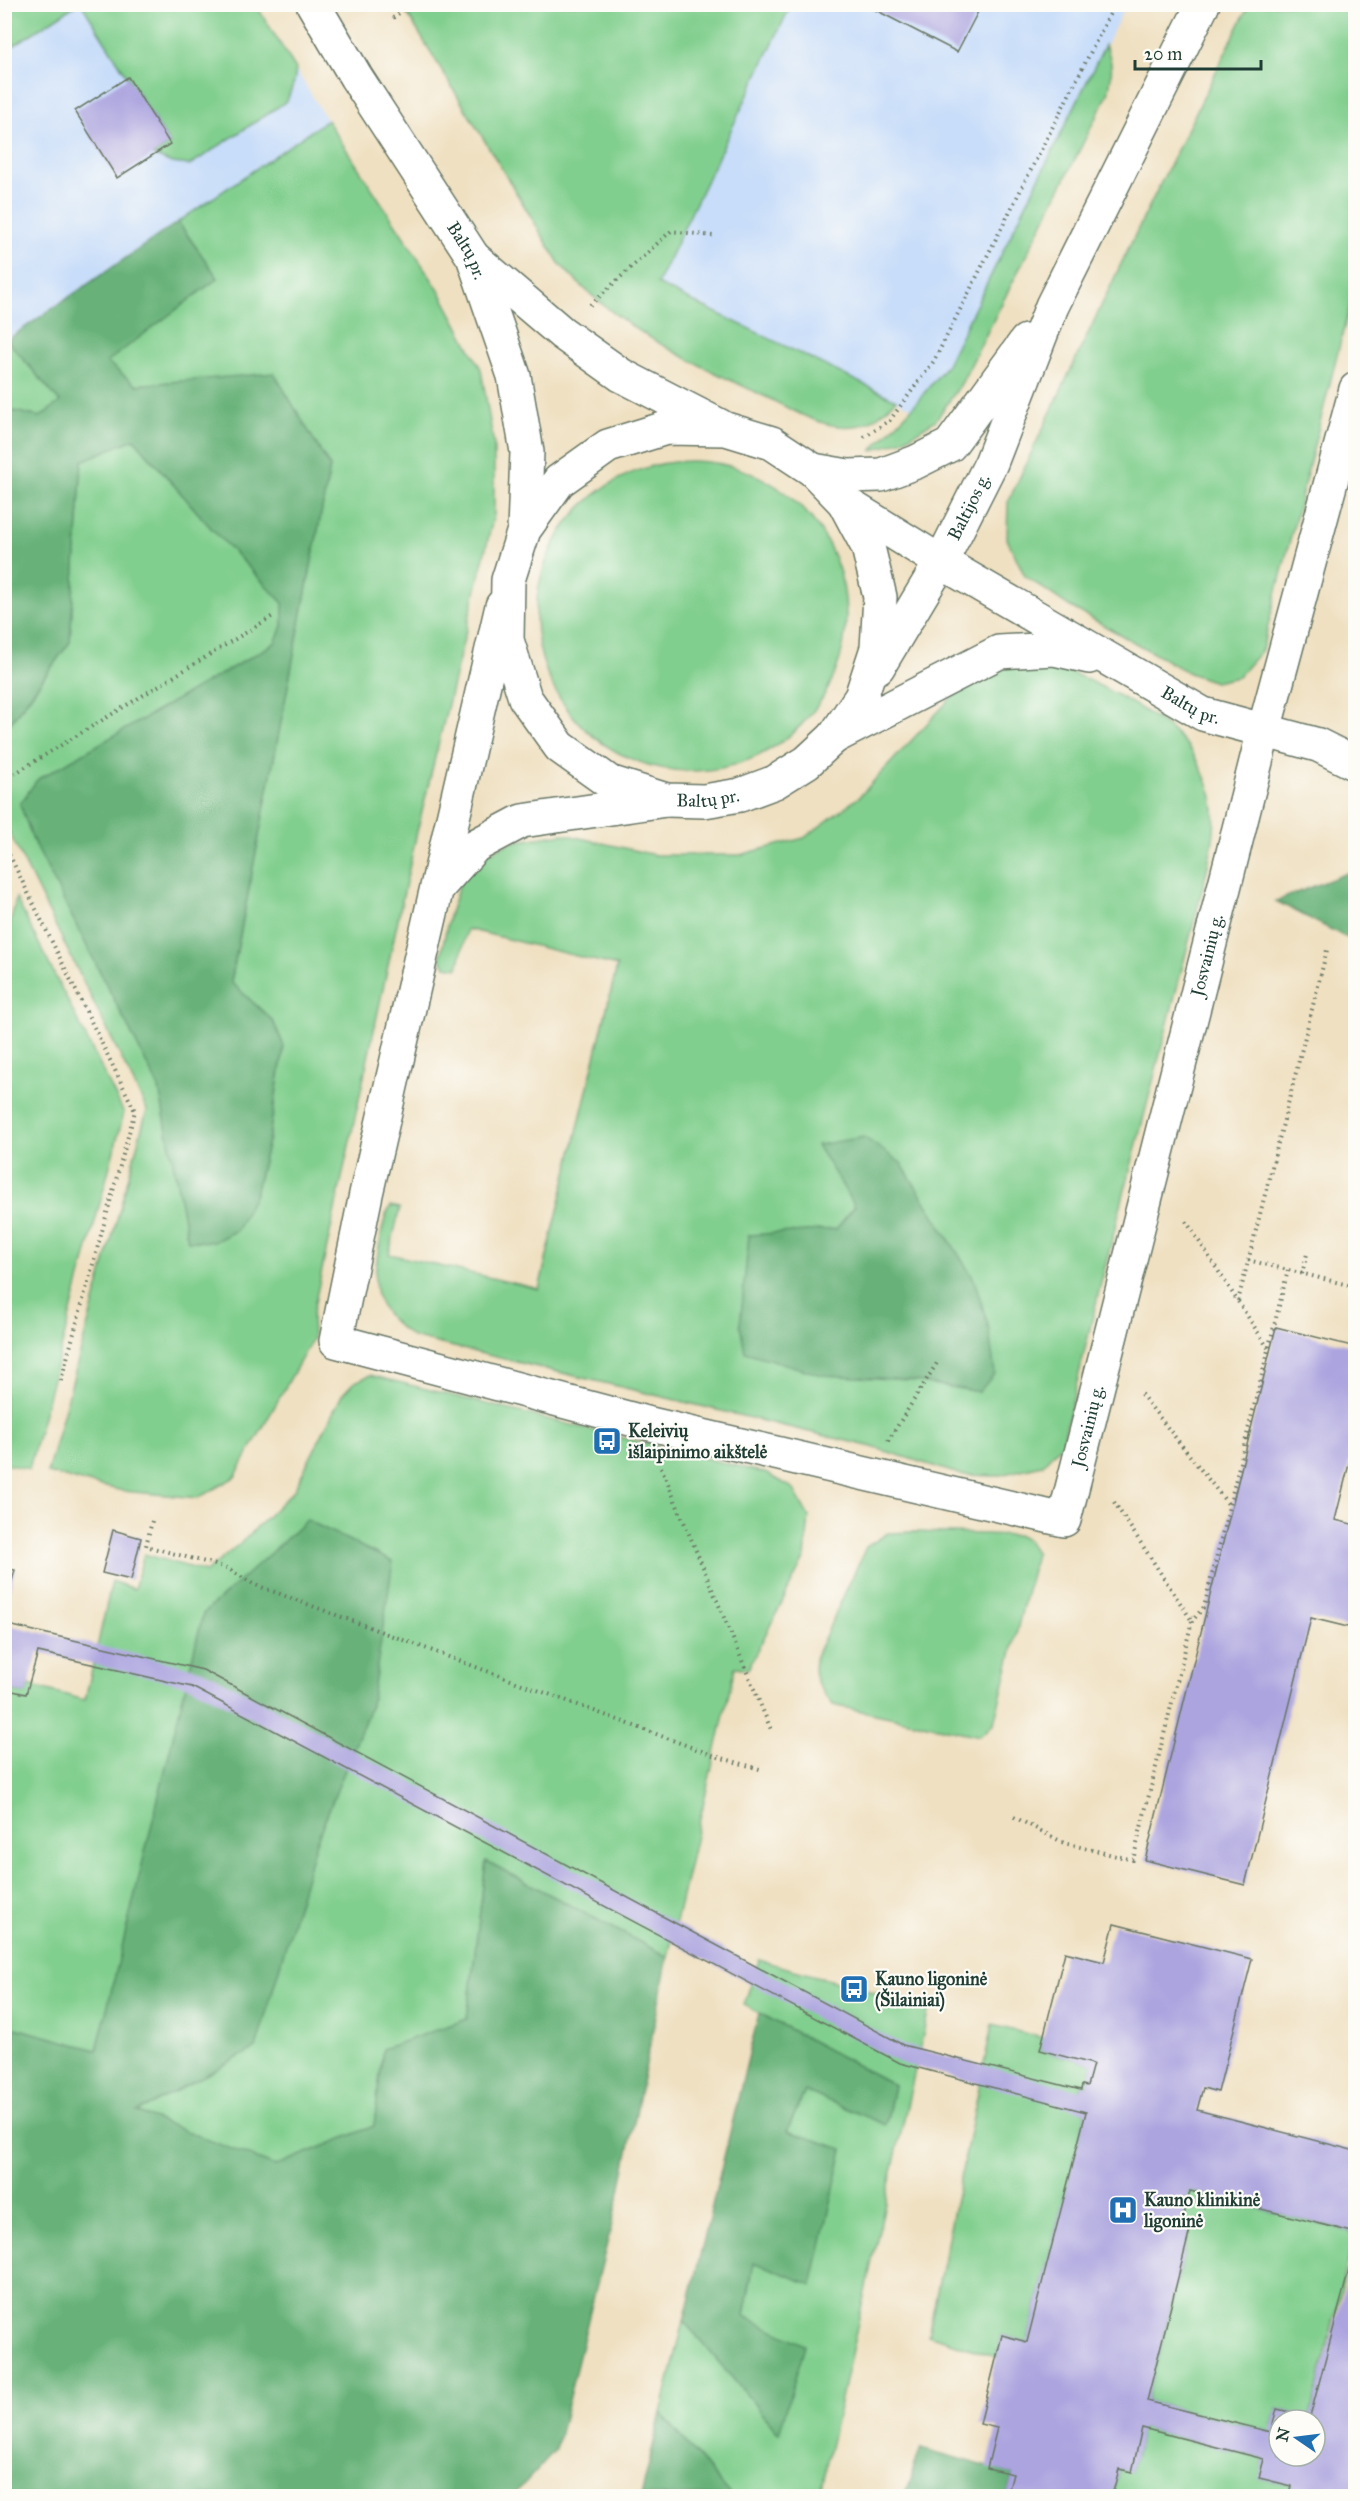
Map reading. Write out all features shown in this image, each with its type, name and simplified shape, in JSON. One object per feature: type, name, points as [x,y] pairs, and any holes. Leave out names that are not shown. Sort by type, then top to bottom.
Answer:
[{"type":"street","name":"Baltų pr.","points":[[313,4],[356,78],[473,256],[514,376],[527,452],[524,530],[508,580],[507,640],[525,698],[560,747],[609,782],[666,800],[704,801],[740,795],[766,786],[807,762],[834,736],[861,697],[877,648],[880,597],[868,547],[844,502]]},
{"type":"street","name":"Baltijos g.","points":[[861,697],[941,562],[992,463],[1052,306],[1203,4]]},
{"type":"street","points":[[473,256],[562,333],[621,375],[726,429]]},
{"type":"street","name":"Baltijos g.","points":[[813,470],[848,476],[881,475],[916,462],[950,445],[1052,306]]},
{"type":"street","name":"Josvainių g.","points":[[867,1475],[1064,1520],[1264,730],[1356,389]]},
{"type":"street","name":"Baltų pr.","points":[[524,530],[559,481],[608,446],[666,428],[726,429],[772,443],[813,470],[844,502],[941,562],[1203,714],[1318,745],[1356,764]]},
{"type":"street","points":[[508,580],[369,1183],[336,1341],[642,1422],[867,1475]]},
{"type":"street","points":[[834,736],[999,652],[1054,649],[1111,662]]},
{"type":"street","points":[[437,889],[475,846],[522,821],[666,800]]},
{"type":"path","points":[[393,18],[410,4]]},
{"type":"path","points":[[860,440],[890,420],[934,361],[1115,4]]},
{"type":"path","points":[[586,309],[671,231],[713,237]]},
{"type":"path","points":[[4,780],[273,616]]},
{"type":"path","points":[[4,844],[135,1111],[60,1384]]},
{"type":"path","points":[[1238,1301],[1327,950]]},
{"type":"path","points":[[1186,1221],[1269,1348]]},
{"type":"path","points":[[1302,1274],[1307,1254]]},
{"type":"path","points":[[1248,1260],[1356,1287]]},
{"type":"path","points":[[1014,1817],[1064,1843],[1133,1860],[1192,1621],[1204,1606],[1288,1270]]},
{"type":"path","points":[[867,1475],[937,1363]]},
{"type":"path","points":[[1142,1394],[1229,1505]]},
{"type":"path","points":[[642,1422],[772,1732]]},
{"type":"path","points":[[1114,1502],[1192,1621]]},
{"type":"path","points":[[152,1521],[146,1546],[227,1568],[253,1584],[715,1756],[763,1770]]},
{"type":"shaded area","points":[[5,5],[256,5],[327,120],[5,342]]},
{"type":"shaded area","points":[[791,5],[1126,5],[946,366],[912,408],[657,284]]},
{"type":"green space","points":[[18,4],[76,5],[5,51],[5,11]]},
{"type":"green space","points":[[82,5],[256,5],[296,69],[287,101],[190,165],[172,163],[153,155],[170,144]]},
{"type":"green space","points":[[402,5],[791,5],[657,284],[896,400],[877,417],[860,425],[842,426],[819,422],[681,355],[629,324],[605,306],[559,263]]},
{"type":"green space","points":[[1249,5],[1355,5],[1355,285],[1262,650],[1238,677],[1215,682],[1189,673],[1069,606],[1025,576],[1007,539],[1008,502],[1130,245]]},
{"type":"green space","points":[[1105,45],[1110,57],[1111,69],[1108,94],[961,384],[936,420],[904,440],[871,451],[912,408],[946,366]]},
{"type":"green space","points":[[327,120],[440,292],[481,369],[494,445],[494,515],[417,832],[312,1316],[313,1338],[235,1477],[198,1498],[123,1491],[47,1473],[147,1110],[5,824],[5,731],[70,642],[82,460],[134,439],[211,528],[283,603],[283,624],[275,643],[37,780],[20,804],[33,840],[159,1088],[188,1241],[255,1194],[269,1137],[284,1046],[273,1021],[231,982],[330,467],[183,381],[135,385],[106,361],[218,278],[178,222]]},
{"type":"green space","points":[[178,222],[218,278],[107,362],[136,385],[274,373],[330,467],[231,982],[273,1021],[284,1046],[269,1137],[255,1194],[237,1230],[214,1242],[188,1241],[159,1088],[33,840],[20,804],[37,780],[275,643],[283,624],[283,603],[211,528],[134,439],[82,461],[70,642],[4,731],[5,409],[40,417],[60,402],[7,340]]},
{"type":"green space","points":[[7,340],[60,402],[40,417],[5,409],[4,342]]},
{"type":"green space","points":[[676,461],[706,461],[736,467],[764,479],[790,496],[811,517],[828,543],[840,571],[846,601],[846,631],[840,661],[828,689],[801,726],[764,753],[736,765],[706,771],[676,771],[646,765],[618,753],[592,736],[571,715],[554,689],[542,661],[536,631],[536,601],[542,571],[554,543],[571,517],[592,496],[618,479],[646,467]]},
{"type":"green space","points":[[1045,662],[1061,668],[1118,696],[1171,730],[1188,746],[1202,770],[1212,796],[1215,821],[1205,879],[1062,1444],[1042,1465],[996,1476],[962,1475],[872,1447],[412,1337],[398,1326],[381,1306],[375,1285],[375,1272],[383,1228],[391,1206],[400,1208],[389,1254],[539,1289],[617,966],[467,929],[458,968],[446,966],[440,959],[449,916],[462,877],[484,855],[512,842],[563,834],[655,855],[740,855],[804,838],[859,797],[949,700],[986,674],[1014,663]],"holes":[[[855,1206],[979,1392],[909,1380],[749,1236],[836,1229]]]},
{"type":"green space","points":[[1355,870],[1355,942],[1276,901]]},
{"type":"green space","points":[[16,898],[124,1113],[29,1469],[4,1464],[4,951]]},
{"type":"green space","points":[[864,1137],[901,1163],[974,1279],[988,1325],[995,1373],[979,1392],[909,1380],[822,1375],[745,1352],[740,1325],[749,1235],[836,1229],[855,1206],[817,1145]]},
{"type":"green space","points":[[370,1375],[765,1473],[793,1488],[809,1517],[805,1557],[748,1669],[735,1667],[668,1957],[486,1861],[467,2019],[383,2049],[374,2126],[275,2166],[136,2112],[316,1842],[371,1705],[203,1614],[97,2051],[5,2025],[4,1689],[26,1694],[28,1685],[85,1700],[112,1581],[134,1589],[144,1554],[206,1572],[245,1539],[294,1490],[342,1395],[353,1383]]},
{"type":"green space","points":[[307,1520],[393,1562],[371,1705],[316,1842],[256,2048],[137,2112],[275,2166],[374,2126],[383,2049],[467,2019],[486,1861],[668,1957],[620,2191],[556,2449],[513,2496],[5,2496],[4,2025],[97,2050],[203,1614]]},
{"type":"green space","points":[[888,1533],[1017,1535],[1027,1540],[1036,1554],[994,1723],[980,1736],[833,1705],[815,1677],[816,1656],[866,1547]]},
{"type":"green space","points":[[759,1960],[929,2008],[819,2496],[731,2496],[661,2413],[684,2321],[779,2433],[744,2316],[754,2262],[811,2284],[843,2150],[787,2131],[805,2091],[886,2124],[894,2085],[744,2005]]},
{"type":"green space","points":[[759,2013],[894,2085],[886,2125],[805,2091],[787,2131],[843,2149],[812,2285],[754,2262],[744,2316],[805,2345],[779,2433],[684,2321]]},
{"type":"green space","points":[[992,2025],[1044,2038],[1040,2050],[1093,2064],[1087,2086],[1082,2085],[1076,2108],[1086,2112],[1027,2342],[1002,2335],[996,2357],[928,2335]]},
{"type":"green space","points":[[1190,2191],[1355,2233],[1312,2408],[1267,2408],[1267,2431],[1147,2401],[1190,2231],[1181,2228]]},
{"type":"green space","points":[[661,2413],[731,2496],[641,2496]]},
{"type":"green space","points":[[1142,2428],[1264,2459],[1260,2478],[1292,2486],[1289,2496],[1112,2496],[1119,2469],[1132,2471]]},
{"type":"green space","points":[[921,2448],[1013,2474],[1007,2496],[904,2496]]},
{"type":"building","points":[[864,4],[982,4],[957,52]]},
{"type":"building","points":[[128,77],[170,144],[117,178],[75,111]]},
{"type":"building","points":[[1276,1327],[1356,1347],[1356,1457],[1351,1456],[1335,1520],[1356,1525],[1356,1629],[1311,1618],[1245,1885],[1145,1860]]},
{"type":"building","points":[[113,1530],[141,1538],[131,1580],[102,1573]]},
{"type":"building","points":[[4,1568],[15,1570],[5,1606],[4,1606]]},
{"type":"building","name":"Kauno klinikinė ligoninė","points":[[4,1624],[203,1670],[903,2045],[1081,2090],[1082,2085],[1087,2086],[1093,2064],[1040,2050],[1065,1952],[1104,1962],[1114,1924],[1252,1959],[1218,2092],[1203,2088],[1197,2110],[1356,2151],[1356,2233],[1190,2191],[1181,2228],[1190,2230],[1147,2401],[1267,2431],[1267,2468],[1327,2468],[1327,2408],[1312,2408],[1356,2243],[1356,2496],[1289,2496],[1292,2486],[1259,2478],[1264,2459],[1142,2428],[1132,2472],[1119,2469],[1112,2496],[1007,2496],[1013,2474],[987,2468],[997,2428],[980,2424],[1002,2335],[1027,2342],[1086,2112],[900,2063],[192,1687],[38,1652],[26,1694],[4,1689]]},
{"type":"place","name":"Keleivių išlaipinimo aikštelė","points":[[607,1441]]},
{"type":"place","name":"Kauno ligoninė (Šilainiai)","points":[[854,1989]]},
{"type":"place","name":"Kauno klinikinė ligoninė","points":[[1123,2210]]}]
